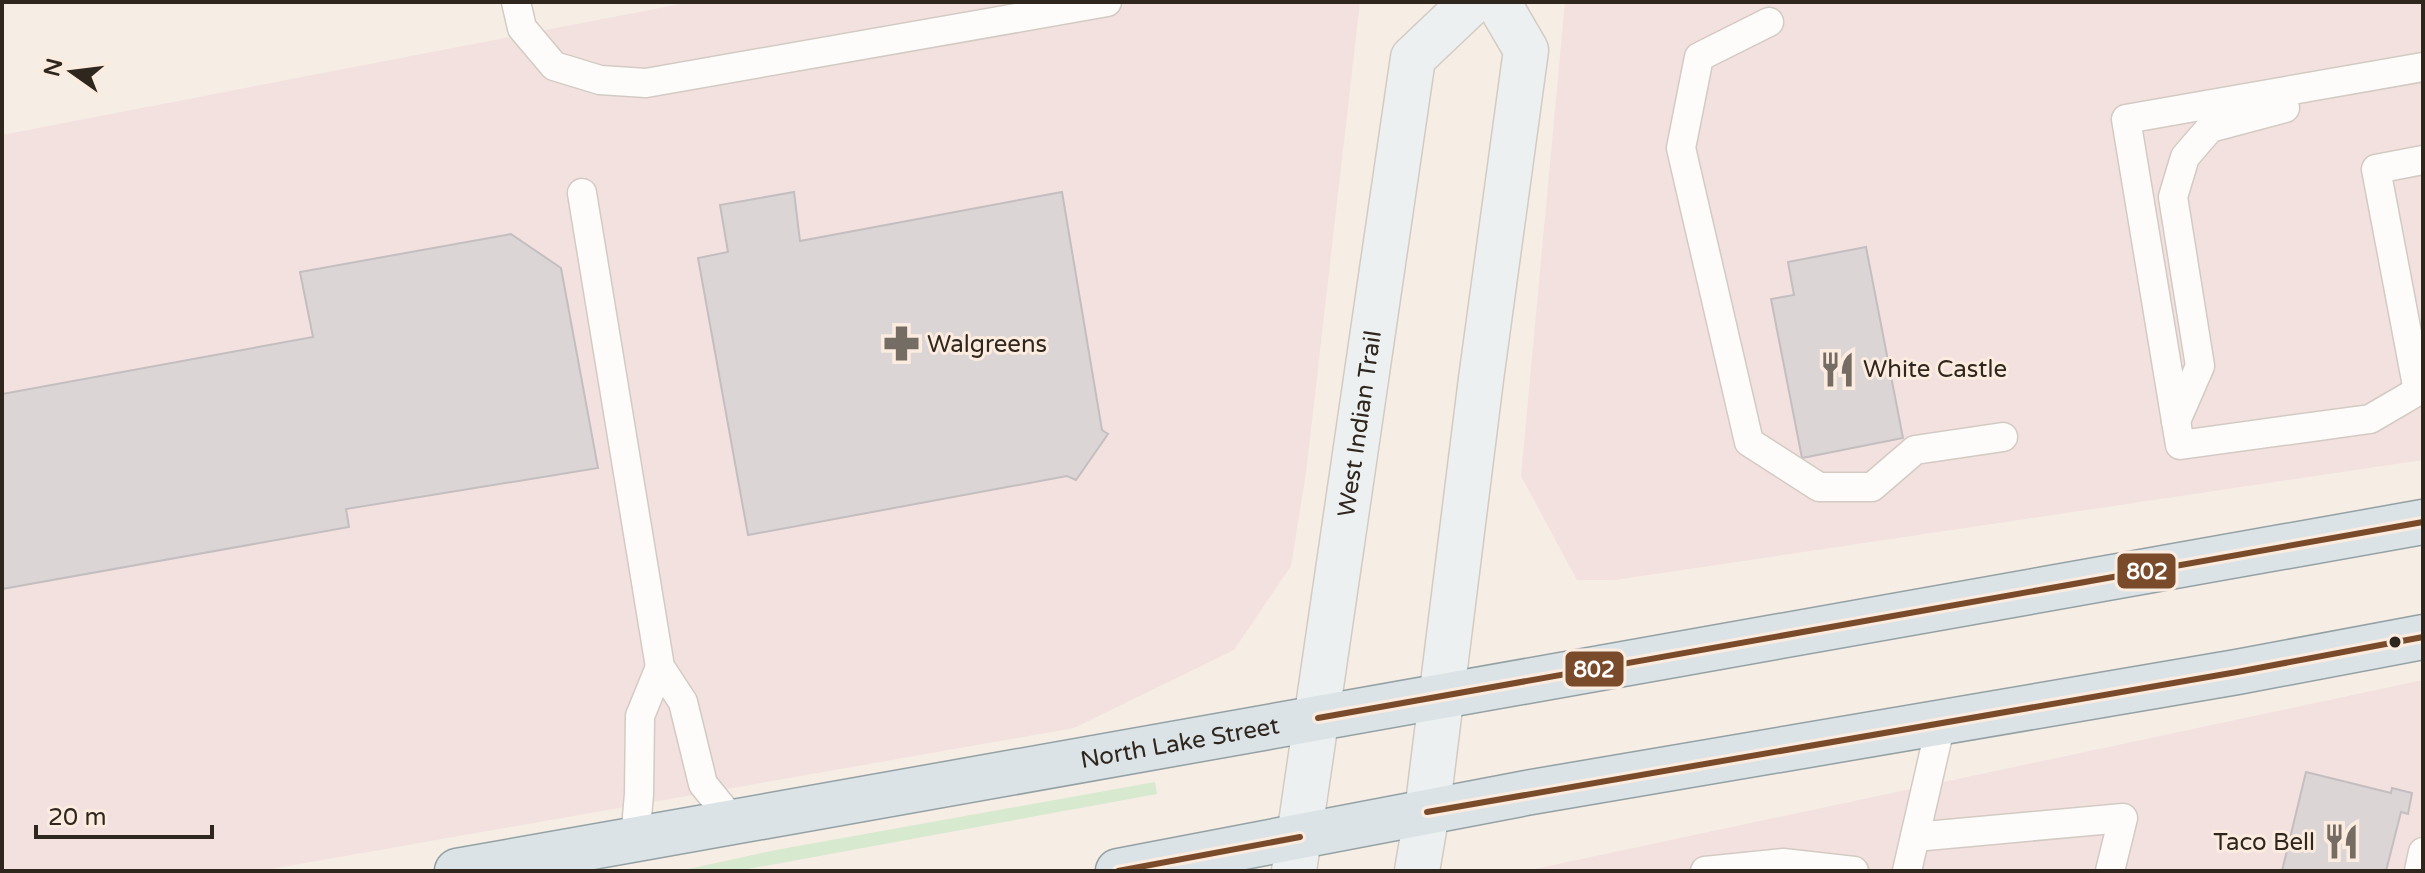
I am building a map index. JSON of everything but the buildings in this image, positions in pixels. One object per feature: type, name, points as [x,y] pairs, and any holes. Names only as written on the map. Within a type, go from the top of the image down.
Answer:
[{"type":"main road","name":"West Indian Trail","points":[[1297,854],[1413,58],[1472,2]]},
{"type":"main road","points":[[1417,871],[1526,50],[1498,2]]},
{"type":"main road","name":"North Lake Street","points":[[457,871],[2423,522]]},
{"type":"main road","points":[[1118,871],[1297,854],[1427,812],[2423,637]]},
{"type":"lane","points":[[516,2],[522,28],[554,66],[600,80],[646,83],[1107,2]]},
{"type":"lane","points":[[1769,22],[1699,57],[1681,148],[1749,442],[1819,487],[1872,487],[1915,450],[2003,437]]},
{"type":"lane","points":[[2415,68],[2126,119],[2180,445],[2370,419],[2420,391],[2376,169],[2423,160]]},
{"type":"lane","points":[[2176,421],[2200,366],[2173,197],[2185,157],[2210,128],[2293,106],[2347,96],[2415,68]]},
{"type":"lane","points":[[582,193],[660,667],[683,702],[703,784],[733,821]]},
{"type":"lane","points":[[635,839],[640,716],[660,667]]},
{"type":"lane","points":[[1907,871],[1941,723]]},
{"type":"lane","points":[[1915,837],[2123,818],[2110,871]]},
{"type":"lane","points":[[2419,871],[2423,852]]},
{"type":"lane","points":[[1705,871],[1783,863],[1854,871]]},
{"type":"shaded area","points":[[691,2],[1360,2],[1306,473],[1291,566],[1234,650],[1074,728],[260,871],[2,871],[2,135]]},
{"type":"shaded area","points":[[1565,2],[2423,2],[2423,460],[1615,580],[1577,580],[1521,476]]},
{"type":"shaded area","points":[[2423,680],[2423,871],[1525,871]]},
{"type":"green space","points":[[1155,782],[1157,794],[737,871],[679,871],[776,850]]},
{"type":"transit line","name":"802","points":[[1318,718],[2423,522]]},
{"type":"transit line","name":"802","points":[[1427,812],[2423,637]]},
{"type":"transit line","name":"802","points":[[1118,871],[1300,837]]},
{"type":"place","name":"Walgreens","points":[[901,344]]},
{"type":"place","name":"White Castle","points":[[1837,369]]},
{"type":"place","name":"Taco Bell","points":[[2341,842]]}]
